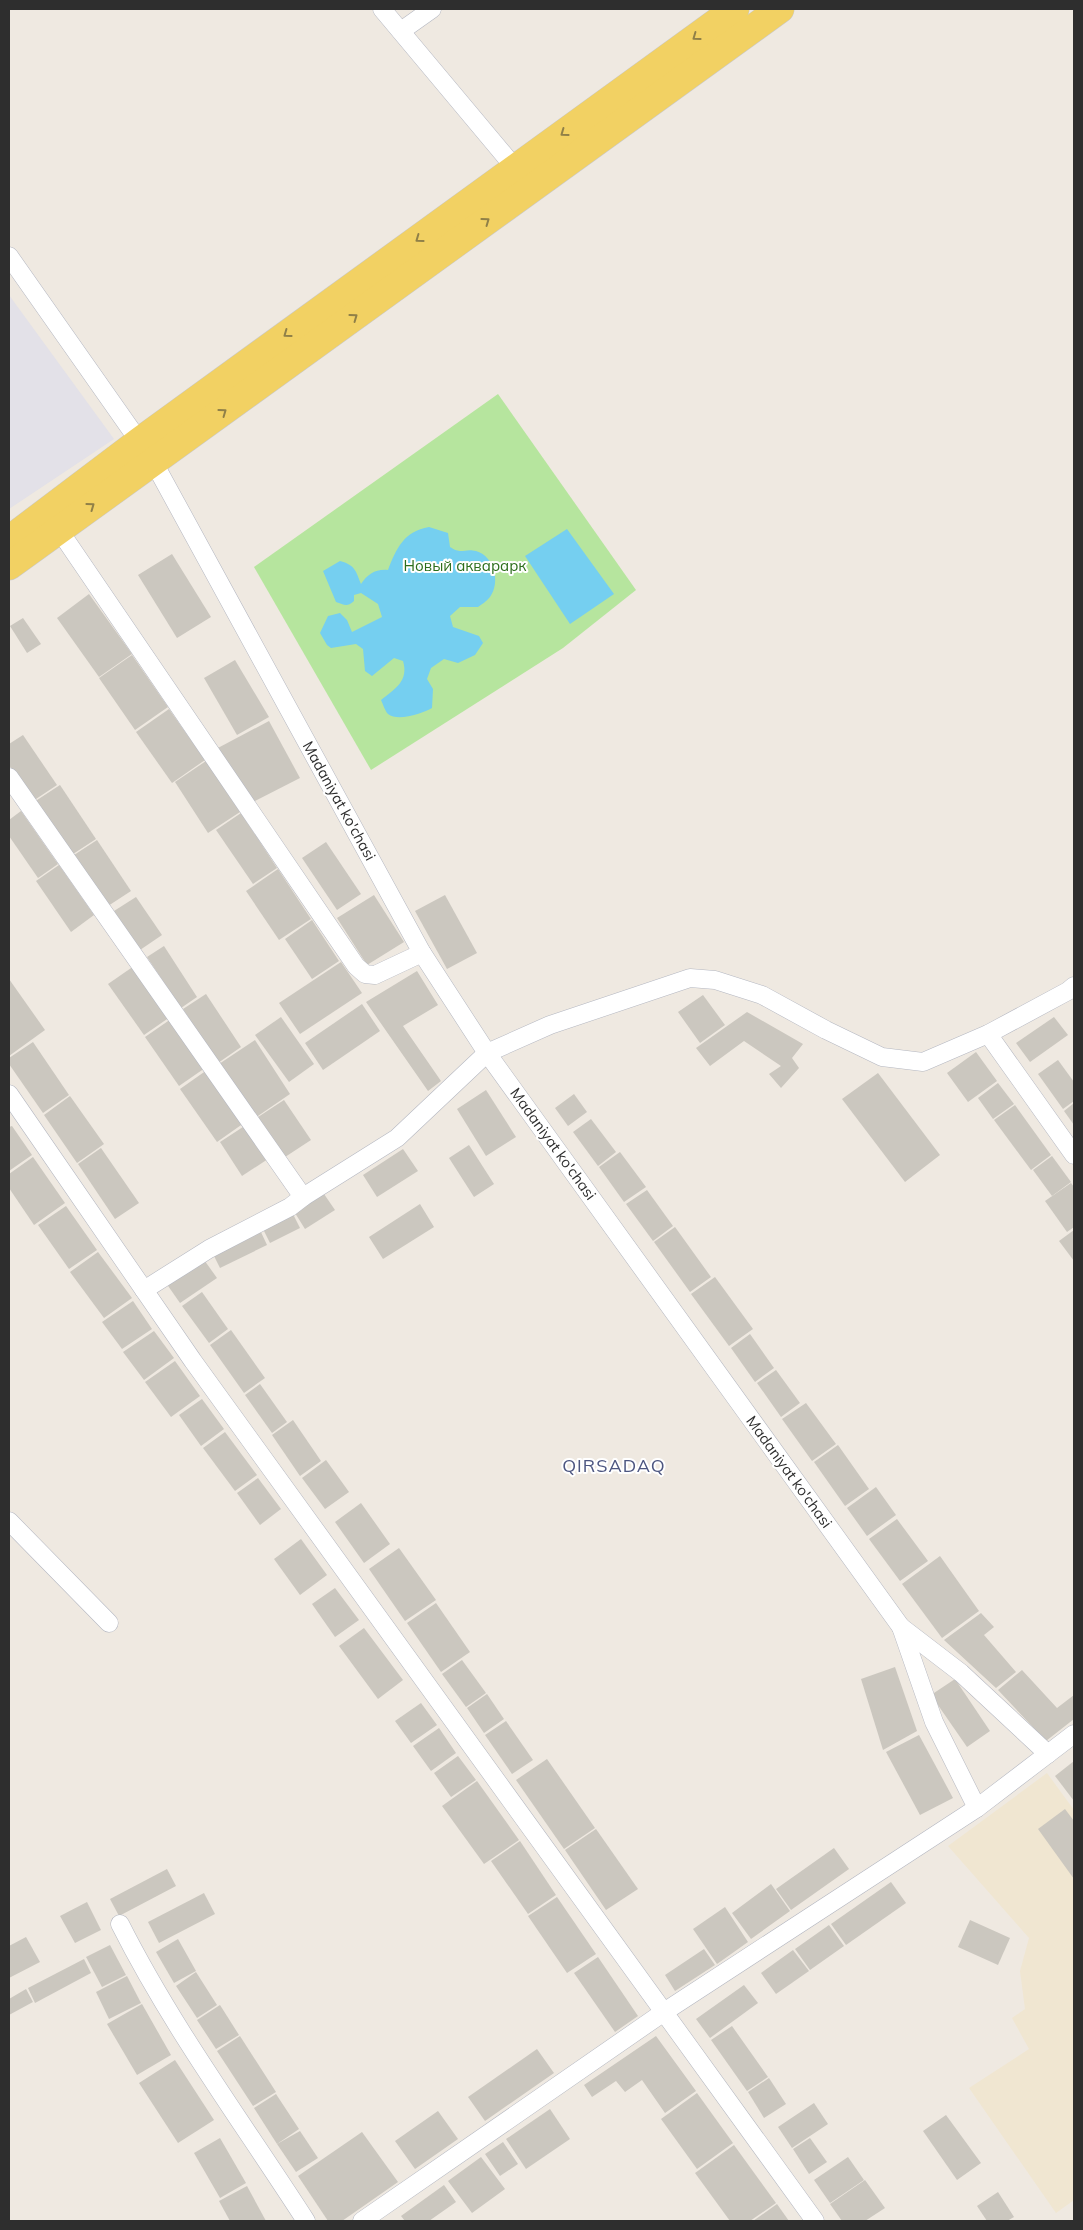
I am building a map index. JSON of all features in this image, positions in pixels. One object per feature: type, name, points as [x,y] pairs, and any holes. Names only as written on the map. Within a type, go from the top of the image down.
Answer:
[{"type":"main road","points":[[9,566],[58,530],[147,451],[516,168],[735,9]]},
{"type":"main road","points":[[9,540],[147,451],[780,9]]},
{"type":"street","points":[[382,9],[516,168]]},
{"type":"street","points":[[401,31],[432,9]]},
{"type":"street","name":"Madaniyat ko'chasi","points":[[9,256],[147,451],[422,953],[488,1053],[901,1627],[934,1722],[977,1808]]},
{"type":"street","points":[[58,530],[356,966],[365,974],[375,975],[422,953]]},
{"type":"street","points":[[9,777],[302,1197]]},
{"type":"street","points":[[144,1290],[209,1249],[290,1207],[302,1197],[397,1138],[488,1053],[550,1025],[690,978],[715,980],[762,995],[826,1030],[882,1057],[922,1062],[988,1034],[1074,986]]},
{"type":"street","points":[[988,1034],[1074,1155]]},
{"type":"street","points":[[9,1094],[193,1361],[815,2221]]},
{"type":"street","points":[[9,1521],[109,1623]]},
{"type":"street","points":[[901,1627],[961,1673],[1048,1754]]},
{"type":"street","points":[[362,2221],[664,2012],[977,1808],[1074,1734]]},
{"type":"street","points":[[120,1924],[188,2044],[247,2129],[306,2221]]},
{"type":"shaded area","points":[[9,295],[114,439],[9,509]]},
{"type":"shaded area","points":[[1047,1773],[1074,1810],[1074,2200],[1056,2213],[969,2088],[1029,2049],[1012,2018],[1025,2009],[1020,1971],[1029,1938],[948,1846]]},
{"type":"green space","name":"Новый акварарк","points":[[498,394],[636,590],[563,648],[371,770],[254,567]]},
{"type":"water","points":[[429,527],[448,533],[450,547],[460,551],[476,551],[487,558],[494,570],[495,584],[490,597],[478,607],[460,607],[450,616],[453,627],[479,636],[483,643],[475,655],[458,663],[444,659],[431,668],[427,679],[433,689],[432,708],[410,716],[392,716],[387,713],[381,700],[396,688],[402,679],[404,674],[403,661],[394,658],[372,676],[365,671],[363,649],[356,644],[331,648],[320,633],[328,616],[340,613],[347,620],[352,632],[382,617],[378,604],[361,593],[354,595],[354,601],[348,605],[336,602],[323,571],[340,561],[349,564],[358,575],[361,584],[372,573],[379,570],[388,570],[402,542],[413,532]]},
{"type":"water","points":[[567,529],[614,594],[570,624],[525,556]]},
{"type":"building","points":[[172,554],[211,617],[177,638],[138,575]]},
{"type":"building","points":[[89,594],[132,654],[99,677],[57,618]]},
{"type":"building","points":[[23,618],[41,644],[27,653],[10,626]]},
{"type":"building","points":[[132,655],[168,707],[135,730],[99,678]]},
{"type":"building","points":[[235,660],[269,717],[237,735],[204,678]]},
{"type":"building","points":[[169,709],[205,760],[172,783],[136,732]]},
{"type":"building","points":[[269,721],[300,778],[251,803],[216,749]]},
{"type":"building","points":[[23,735],[57,785],[33,801],[9,765],[9,744]]},
{"type":"building","points":[[206,761],[240,812],[208,833],[175,782]]},
{"type":"building","points":[[60,785],[96,839],[70,856],[34,802]]},
{"type":"building","points":[[21,811],[58,864],[38,878],[9,836],[9,820]]},
{"type":"building","points":[[241,813],[277,868],[253,884],[216,830]]},
{"type":"building","points":[[97,840],[131,891],[105,908],[71,857]]},
{"type":"building","points":[[326,842],[361,894],[337,910],[302,858]]},
{"type":"building","points":[[59,865],[94,915],[71,932],[36,881]]},
{"type":"building","points":[[278,869],[311,919],[279,940],[246,891]]},
{"type":"building","points":[[374,895],[404,942],[367,965],[337,918]]},
{"type":"building","points":[[445,895],[477,953],[447,969],[415,911]]},
{"type":"building","points":[[136,897],[162,935],[140,950],[114,911]]},
{"type":"building","points":[[312,920],[339,961],[312,979],[285,939]]},
{"type":"building","points":[[164,946],[197,997],[181,1008],[147,957]]},
{"type":"building","points":[[341,962],[362,993],[300,1034],[279,1003]]},
{"type":"building","points":[[134,966],[170,1017],[144,1035],[108,984]]},
{"type":"building","points":[[417,971],[438,1005],[403,1026],[441,1081],[428,1091],[366,1002]]},
{"type":"building","points":[[9,979],[45,1030],[9,1056]]},
{"type":"building","points":[[206,994],[241,1047],[218,1063],[183,1009]]},
{"type":"building","points":[[703,995],[725,1025],[700,1043],[678,1012]]},
{"type":"building","points":[[362,1004],[380,1031],[323,1070],[305,1043]]},
{"type":"building","points":[[747,1012],[803,1044],[792,1058],[799,1068],[781,1088],[769,1074],[781,1066],[744,1041],[710,1066],[696,1048]]},
{"type":"building","points":[[281,1017],[314,1064],[289,1082],[255,1035]]},
{"type":"building","points":[[1054,1017],[1068,1035],[1030,1062],[1016,1043]]},
{"type":"building","points":[[171,1019],[205,1068],[179,1086],[145,1037]]},
{"type":"building","points":[[255,1040],[290,1094],[255,1118],[219,1064]]},
{"type":"building","points":[[33,1042],[69,1095],[43,1113],[9,1064],[9,1058]]},
{"type":"building","points":[[976,1052],[997,1081],[968,1102],[947,1073]]},
{"type":"building","points":[[1058,1060],[1074,1082],[1074,1101],[1063,1109],[1038,1074]]},
{"type":"building","points":[[207,1070],[244,1123],[217,1142],[180,1089]]},
{"type":"building","points":[[878,1073],[940,1155],[905,1182],[842,1099]]},
{"type":"building","points":[[998,1083],[1014,1104],[993,1119],[978,1098]]},
{"type":"building","points":[[486,1090],[516,1137],[486,1156],[457,1109]]},
{"type":"building","points":[[574,1094],[587,1112],[568,1126],[555,1108]]},
{"type":"building","points":[[70,1096],[104,1144],[77,1163],[44,1115]]},
{"type":"building","points":[[284,1100],[311,1140],[282,1159],[255,1119]]},
{"type":"building","points":[[1074,1103],[1074,1125],[1064,1111]]},
{"type":"building","points":[[1015,1105],[1051,1155],[1031,1170],[994,1120]]},
{"type":"building","points":[[591,1119],[616,1152],[598,1166],[573,1132]]},
{"type":"building","points":[[246,1125],[268,1159],[242,1176],[220,1142]]},
{"type":"building","points":[[12,1126],[32,1155],[9,1171],[9,1127]]},
{"type":"building","points":[[469,1145],[494,1184],[474,1197],[449,1158]]},
{"type":"building","points":[[101,1148],[139,1203],[115,1219],[78,1164]]},
{"type":"building","points":[[403,1149],[418,1171],[377,1197],[363,1175]]},
{"type":"building","points":[[620,1152],[646,1187],[624,1202],[599,1167]]},
{"type":"building","points":[[1052,1156],[1071,1182],[1052,1196],[1033,1170]]},
{"type":"building","points":[[33,1157],[65,1203],[34,1225],[9,1188],[9,1174]]},
{"type":"building","points":[[1071,1183],[1074,1187],[1074,1227],[1067,1232],[1045,1201]]},
{"type":"building","points":[[647,1190],[673,1226],[653,1241],[626,1204]]},
{"type":"building","points":[[324,1194],[335,1210],[305,1229],[295,1213]]},
{"type":"building","points":[[420,1204],[434,1227],[383,1259],[369,1237]]},
{"type":"building","points":[[66,1206],[97,1250],[69,1269],[38,1225]]},
{"type":"building","points":[[293,1214],[300,1228],[270,1243],[263,1229]]},
{"type":"building","points":[[675,1227],[711,1277],[690,1292],[654,1242]]},
{"type":"building","points":[[260,1230],[267,1245],[220,1268],[213,1254]]},
{"type":"building","points":[[1074,1230],[1074,1261],[1059,1241]]},
{"type":"building","points":[[98,1252],[132,1298],[104,1318],[70,1272]]},
{"type":"building","points":[[202,1257],[217,1278],[180,1303],[166,1283]]},
{"type":"building","points":[[715,1277],[753,1329],[729,1346],[691,1294]]},
{"type":"building","points":[[202,1292],[228,1329],[209,1343],[182,1306]]},
{"type":"building","points":[[133,1301],[152,1329],[122,1349],[102,1322]]},
{"type":"building","points":[[231,1330],[265,1378],[244,1393],[210,1345]]},
{"type":"building","points":[[154,1331],[174,1358],[144,1380],[123,1352]]},
{"type":"building","points":[[750,1334],[774,1368],[755,1382],[731,1348]]},
{"type":"building","points":[[175,1361],[200,1396],[171,1417],[145,1382]]},
{"type":"building","points":[[776,1370],[800,1403],[781,1417],[757,1383]]},
{"type":"building","points":[[260,1384],[287,1422],[272,1433],[245,1395]]},
{"type":"building","points":[[202,1399],[224,1429],[201,1446],[179,1415]]},
{"type":"building","points":[[806,1403],[836,1444],[812,1461],[782,1419]]},
{"type":"building","points":[[293,1420],[321,1461],[300,1476],[272,1435]]},
{"type":"building","points":[[225,1432],[257,1475],[235,1491],[203,1448]]},
{"type":"building","points":[[838,1445],[869,1489],[845,1506],[814,1462]]},
{"type":"building","points":[[326,1460],[349,1492],[325,1509],[302,1478]]},
{"type":"building","points":[[258,1478],[281,1509],[260,1525],[237,1493]]},
{"type":"building","points":[[876,1487],[896,1515],[867,1536],[847,1508]]},
{"type":"building","points":[[361,1503],[390,1544],[364,1563],[335,1522]]},
{"type":"building","points":[[897,1519],[928,1561],[900,1581],[869,1539]]},
{"type":"building","points":[[301,1539],[327,1575],[300,1595],[274,1559]]},
{"type":"building","points":[[399,1548],[436,1600],[405,1621],[369,1569]]},
{"type":"building","points":[[940,1556],[979,1611],[942,1638],[902,1584]]},
{"type":"building","points":[[335,1588],[359,1620],[335,1637],[312,1604]]},
{"type":"building","points":[[436,1603],[470,1652],[441,1672],[407,1623]]},
{"type":"building","points":[[981,1613],[994,1627],[984,1635],[1016,1672],[996,1688],[944,1640]]},
{"type":"building","points":[[364,1628],[403,1680],[378,1699],[339,1646]]},
{"type":"building","points":[[462,1660],[486,1693],[466,1707],[442,1674]]},
{"type":"building","points":[[895,1667],[917,1731],[883,1750],[861,1679]]},
{"type":"building","points":[[1022,1670],[1057,1708],[1074,1695],[1074,1719],[1046,1741],[998,1690]]},
{"type":"building","points":[[955,1679],[990,1731],[967,1747],[931,1695]]},
{"type":"building","points":[[487,1694],[504,1719],[484,1733],[467,1708]]},
{"type":"building","points":[[421,1703],[437,1725],[411,1743],[395,1721]]},
{"type":"building","points":[[506,1721],[533,1760],[512,1774],[485,1735]]},
{"type":"building","points":[[439,1728],[456,1753],[431,1771],[413,1746]]},
{"type":"building","points":[[919,1735],[953,1798],[920,1815],[886,1752]]},
{"type":"building","points":[[458,1756],[476,1780],[451,1797],[434,1773]]},
{"type":"building","points":[[547,1759],[595,1828],[564,1849],[516,1780]]},
{"type":"building","points":[[1074,1761],[1074,1801],[1055,1776]]},
{"type":"building","points":[[477,1781],[519,1840],[484,1864],[442,1806]]},
{"type":"building","points":[[1065,1809],[1074,1821],[1074,1879],[1038,1829]]},
{"type":"building","points":[[596,1829],[638,1889],[606,1910],[565,1850]]},
{"type":"building","points":[[520,1841],[556,1895],[528,1914],[491,1861]]},
{"type":"building","points":[[834,1848],[849,1869],[791,1910],[776,1889]]},
{"type":"building","points":[[167,1869],[176,1886],[119,1916],[110,1899]]},
{"type":"building","points":[[891,1882],[906,1903],[846,1945],[831,1924]]},
{"type":"building","points":[[771,1884],[790,1911],[751,1939],[732,1913]]},
{"type":"building","points":[[204,1893],[215,1914],[159,1943],[148,1922]]},
{"type":"building","points":[[557,1897],[596,1954],[567,1973],[528,1916]]},
{"type":"building","points":[[87,1902],[101,1930],[75,1943],[60,1916]]},
{"type":"building","points":[[725,1907],[748,1942],[717,1964],[693,1929]]},
{"type":"building","points":[[970,1920],[1010,1938],[998,1965],[958,1947]]},
{"type":"building","points":[[829,1925],[844,1946],[810,1970],[795,1949]]},
{"type":"building","points":[[26,1937],[40,1962],[9,1978],[9,1946]]},
{"type":"building","points":[[178,1939],[196,1971],[174,1983],[156,1952]]},
{"type":"building","points":[[110,1945],[126,1975],[102,1987],[86,1957]]},
{"type":"building","points":[[704,1949],[715,1965],[675,1991],[665,1975]]},
{"type":"building","points":[[793,1950],[809,1971],[776,1994],[761,1973]]},
{"type":"building","points":[[598,1957],[638,2016],[615,2032],[574,1973]]},
{"type":"building","points":[[84,1959],[91,1973],[35,2003],[28,1988]]},
{"type":"building","points":[[196,1972],[217,2005],[197,2018],[176,1986]]},
{"type":"building","points":[[127,1976],[141,2003],[109,2019],[96,1992]]},
{"type":"building","points":[[744,1985],[758,2003],[710,2038],[696,2019]]},
{"type":"building","points":[[26,1989],[33,2002],[9,2015],[9,1999]]},
{"type":"building","points":[[142,2004],[171,2055],[137,2075],[107,2024]]},
{"type":"building","points":[[220,2005],[239,2035],[216,2049],[197,2020]]},
{"type":"building","points":[[732,2026],[768,2077],[747,2091],[711,2040]]},
{"type":"building","points":[[240,2036],[276,2092],[253,2106],[217,2051]]},
{"type":"building","points":[[656,2036],[696,2091],[665,2113],[642,2080],[625,2092],[616,2081],[592,2097],[584,2085]]},
{"type":"building","points":[[537,2049],[554,2073],[485,2121],[468,2097]]},
{"type":"building","points":[[175,2060],[214,2120],[178,2143],[139,2083]]},
{"type":"building","points":[[769,2078],[786,2104],[764,2118],[748,2092]]},
{"type":"building","points":[[697,2093],[733,2143],[697,2169],[661,2119]]},
{"type":"building","points":[[276,2094],[299,2129],[277,2144],[254,2108]]},
{"type":"building","points":[[814,2103],[828,2124],[792,2148],[778,2127]]},
{"type":"building","points":[[550,2109],[570,2139],[526,2169],[506,2139]]},
{"type":"building","points":[[438,2111],[458,2139],[415,2169],[395,2141]]},
{"type":"building","points":[[946,2115],[981,2163],[957,2180],[923,2131]]},
{"type":"building","points":[[300,2131],[318,2158],[296,2172],[277,2144]]},
{"type":"building","points":[[362,2132],[398,2182],[342,2221],[328,2221],[298,2176]]},
{"type":"building","points":[[220,2138],[246,2183],[220,2198],[194,2153]]},
{"type":"building","points":[[810,2138],[827,2162],[809,2174],[793,2149]]},
{"type":"building","points":[[503,2142],[518,2164],[500,2176],[485,2154]]},
{"type":"building","points":[[734,2145],[776,2203],[750,2221],[730,2221],[695,2173]]},
{"type":"building","points":[[481,2157],[505,2189],[472,2213],[448,2181]]},
{"type":"building","points":[[848,2157],[864,2180],[830,2203],[814,2180]]},
{"type":"building","points":[[865,2180],[885,2208],[865,2221],[842,2221],[830,2204]]},
{"type":"building","points":[[444,2185],[456,2202],[429,2221],[405,2221],[401,2216]]},
{"type":"building","points":[[247,2186],[266,2221],[230,2221],[219,2201]]},
{"type":"building","points":[[998,2192],[1014,2217],[1007,2221],[987,2221],[977,2206]]},
{"type":"building","points":[[777,2204],[789,2221],[753,2221]]},
{"type":"district","name":"QIRSADAQ","points":[[614,1466]]}]
